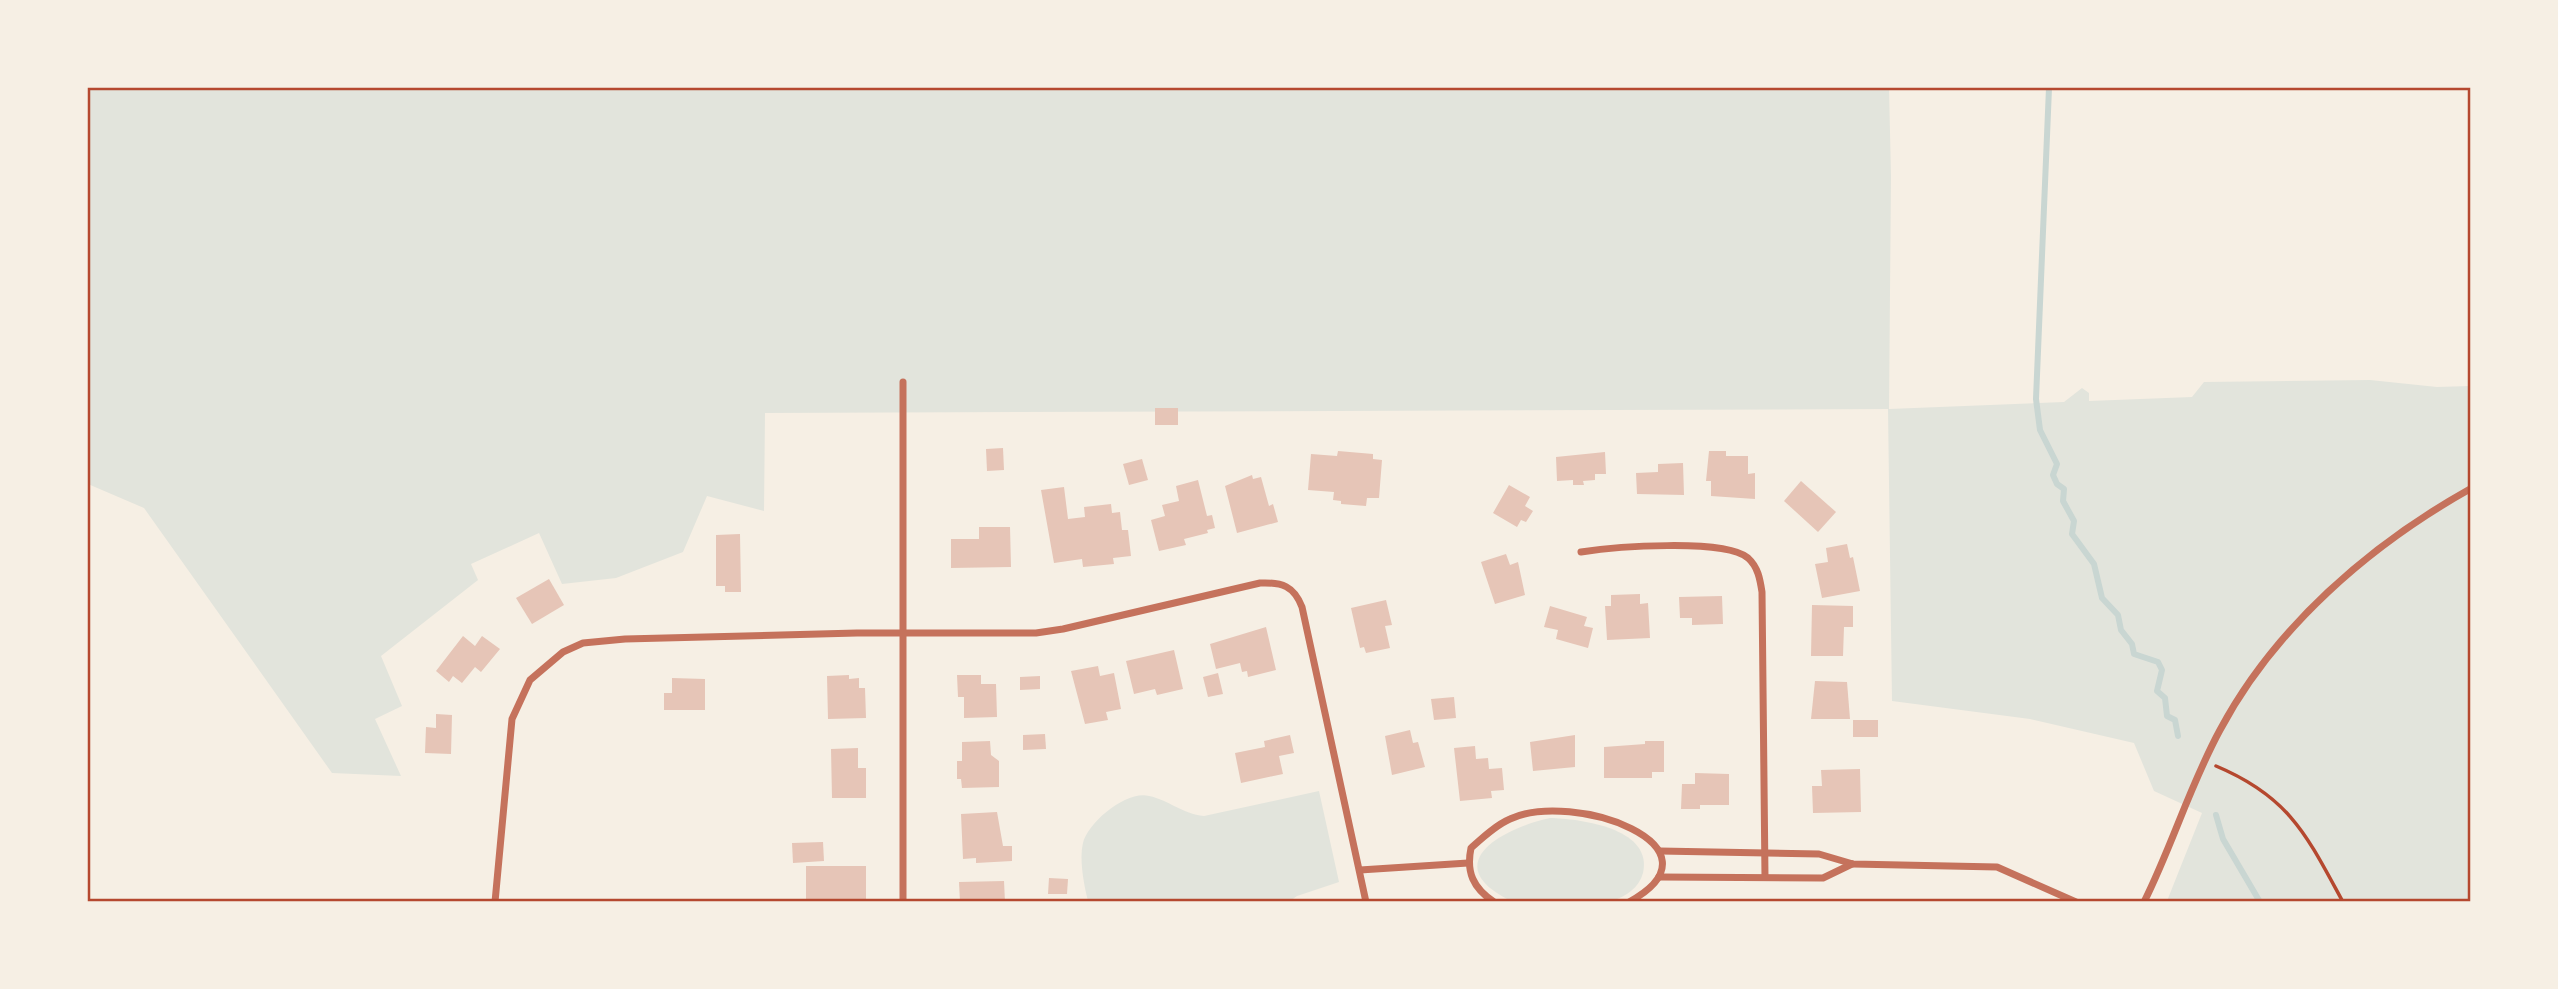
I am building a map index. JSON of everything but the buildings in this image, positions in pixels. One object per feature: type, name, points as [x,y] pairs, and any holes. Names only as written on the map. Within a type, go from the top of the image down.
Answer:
[{"type":"street","points":[[903,382],[903,901]]},
{"type":"street","points":[[2144,901],[2220,729],[2263,666],[2312,610],[2375,551],[2470,489]]},
{"type":"street","points":[[1581,552],[1633,546],[1730,549],[1745,556],[1754,565],[1762,592],[1765,877]]},
{"type":"street","points":[[495,901],[512,719],[519,698],[530,680],[563,652],[583,643],[625,639],[857,633],[904,635],[1063,629],[1260,583],[1277,582],[1289,587],[1297,595],[1302,607],[1366,901]]},
{"type":"street","points":[[1494,901],[1481,894],[1471,879],[1468,863],[1471,848],[1510,819],[1553,810],[1571,810],[1604,816],[1630,828],[1660,852],[1663,864],[1659,877],[1642,894],[1629,901]]},
{"type":"street","points":[[1660,852],[1819,854],[1853,864],[1997,867],[2076,901]]},
{"type":"street","points":[[1360,870],[1468,863]]},
{"type":"street","points":[[1659,877],[1823,878],[1853,864]]},
{"type":"path","points":[[2205,762],[2237,775],[2278,800],[2307,837],[2343,901]]},
{"type":"shaded area","points":[[88,88],[1889,88],[1889,409],[2064,402],[2082,388],[2089,393],[2089,401],[2192,397],[2204,382],[2370,380],[2437,387],[2470,386],[2470,901],[2167,901],[2202,813],[2154,791],[2134,743],[2030,719],[1892,701],[1888,409],[765,413],[764,511],[707,496],[683,552],[616,578],[562,584],[539,533],[471,564],[478,580],[381,656],[402,706],[375,719],[401,776],[332,773],[144,508],[88,484]]},
{"type":"shaded area","points":[[1319,791],[1339,882],[1297,896],[1290,901],[1088,901],[1082,865],[1086,835],[1100,817],[1130,798],[1149,796],[1189,813],[1204,816]]},
{"type":"shaded area","points":[[1550,818],[1596,824],[1626,836],[1637,846],[1643,858],[1643,873],[1635,887],[1612,901],[1511,901],[1489,887],[1479,874],[1478,861],[1485,849],[1514,830]]},
{"type":"waterway","points":[[2049,88],[2036,399],[2040,430],[2057,464],[2053,475],[2057,484],[2064,489],[2063,501],[2074,521],[2072,534],[2094,564],[2102,598],[2118,615],[2121,630],[2132,644],[2134,654],[2158,662],[2162,670],[2157,691],[2165,698],[2167,716],[2175,720],[2178,736]]},
{"type":"waterway","points":[[2216,815],[2223,839],[2260,902]]}]
